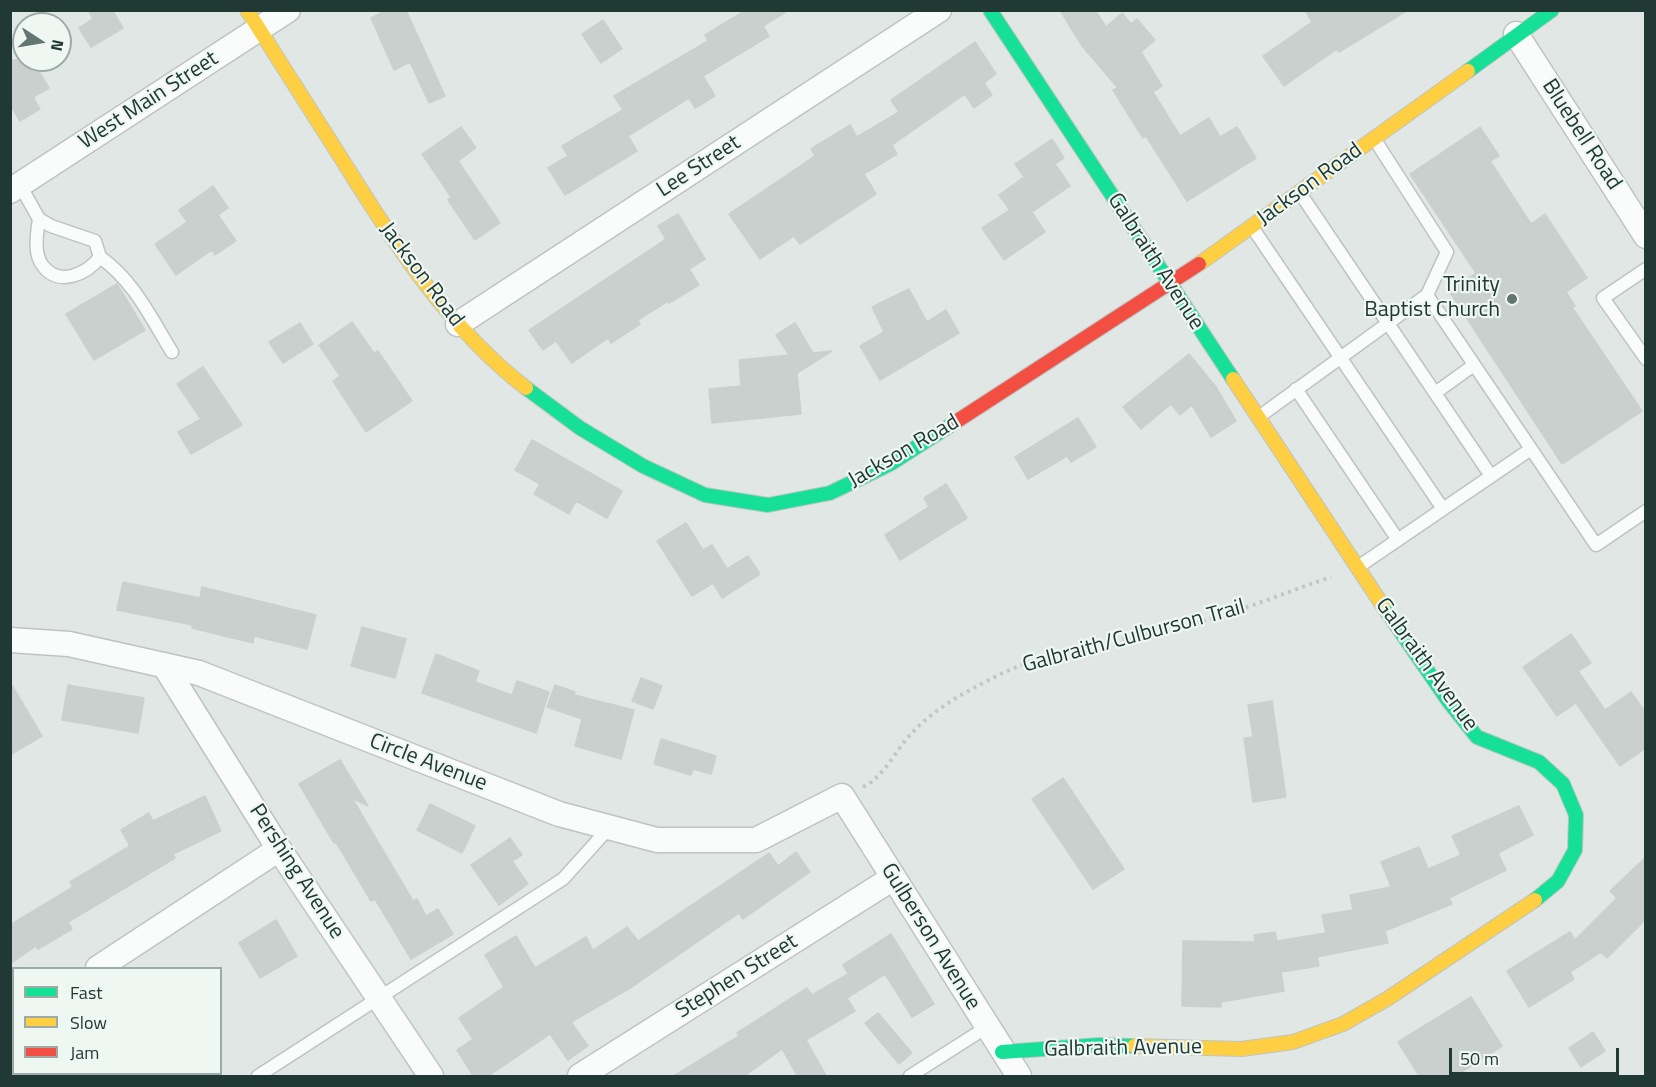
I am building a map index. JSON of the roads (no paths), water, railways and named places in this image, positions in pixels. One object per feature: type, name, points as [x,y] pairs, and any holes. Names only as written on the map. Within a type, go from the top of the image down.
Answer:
[{"type":"street","name":"West Main Street","points":[[15,188],[253,20],[288,10]]},
{"type":"street","name":"Lee Street","points":[[458,324],[939,10]]},
{"type":"street","name":"Galbraith Avenue","points":[[990,10],[1357,568],[1449,702],[1477,737],[1539,762],[1563,784],[1576,815],[1575,850],[1558,881],[1530,904],[1387,999],[1343,1024],[1293,1042],[1241,1049],[1099,1045],[1002,1052]]},
{"type":"street","name":"Jackson Road","points":[[253,20],[392,239],[432,295],[458,324],[523,386],[580,428],[643,466],[705,495],[768,505],[830,493],[890,464],[1170,285],[1552,10]]},
{"type":"street","name":"Bluebell Road","points":[[1516,34],[1646,236]]},
{"type":"street","name":"Circle Avenue","points":[[10,640],[69,644],[199,673],[559,814],[657,840],[756,840],[842,796]]},
{"type":"street","name":"Pershing Avenue","points":[[164,665],[279,849],[431,1077]]},
{"type":"street","name":"Gulberson Avenue","points":[[842,796],[1019,1077]]},
{"type":"street","points":[[101,967],[279,849]]},
{"type":"street","name":"Stephen Street","points":[[580,1077],[893,878]]},
{"type":"lane","points":[[1258,418],[1427,295],[1447,252],[1374,139]]},
{"type":"lane","points":[[15,188],[39,219],[51,226],[95,241],[99,247],[100,257],[95,264],[75,276],[63,277],[52,273],[42,266],[38,254],[39,219]]},
{"type":"lane","points":[[1299,192],[1491,476]]},
{"type":"lane","points":[[1252,226],[1443,509]]},
{"type":"lane","points":[[100,257],[118,270],[132,287],[172,352]]},
{"type":"lane","points":[[1646,269],[1603,298],[1646,358]]},
{"type":"lane","points":[[1427,295],[1596,545],[1646,511]]},
{"type":"lane","points":[[1435,393],[1474,365]]},
{"type":"lane","points":[[1296,389],[1398,540]]},
{"type":"lane","points":[[1357,568],[1531,449]]},
{"type":"lane","points":[[258,1077],[563,879],[609,828]]},
{"type":"lane","points":[[910,1077],[987,1027]]},
{"type":"place","name":"Trinity Baptist Church","points":[[1512,299]]}]
